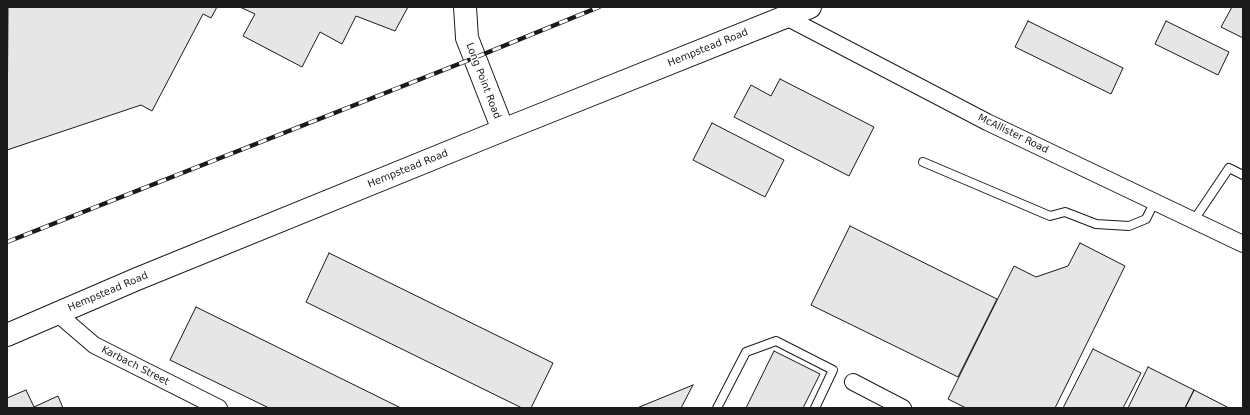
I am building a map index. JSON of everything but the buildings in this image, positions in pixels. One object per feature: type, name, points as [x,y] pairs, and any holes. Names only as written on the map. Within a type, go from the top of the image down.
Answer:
[{"type":"main road","name":"Long Point Road","points":[[465,7],[467,38],[503,130]]},
{"type":"main road","name":"Hempstead Road","points":[[7,335],[137,279],[810,7]]},
{"type":"street","name":"McAllister Road","points":[[786,16],[987,122],[1243,244]]},
{"type":"street","name":"Karbach Street","points":[[58,314],[94,345],[219,408]]},
{"type":"street","points":[[853,382],[904,408]]},
{"type":"lane","points":[[923,162],[1050,216],[1065,212],[1096,224],[1129,226],[1146,219],[1155,201]]},
{"type":"lane","points":[[1194,220],[1229,168],[1243,176]]},
{"type":"lane","points":[[717,408],[746,352],[776,341],[833,370],[815,408]]},
{"type":"railway","points":[[7,242],[474,58],[599,7]]}]
